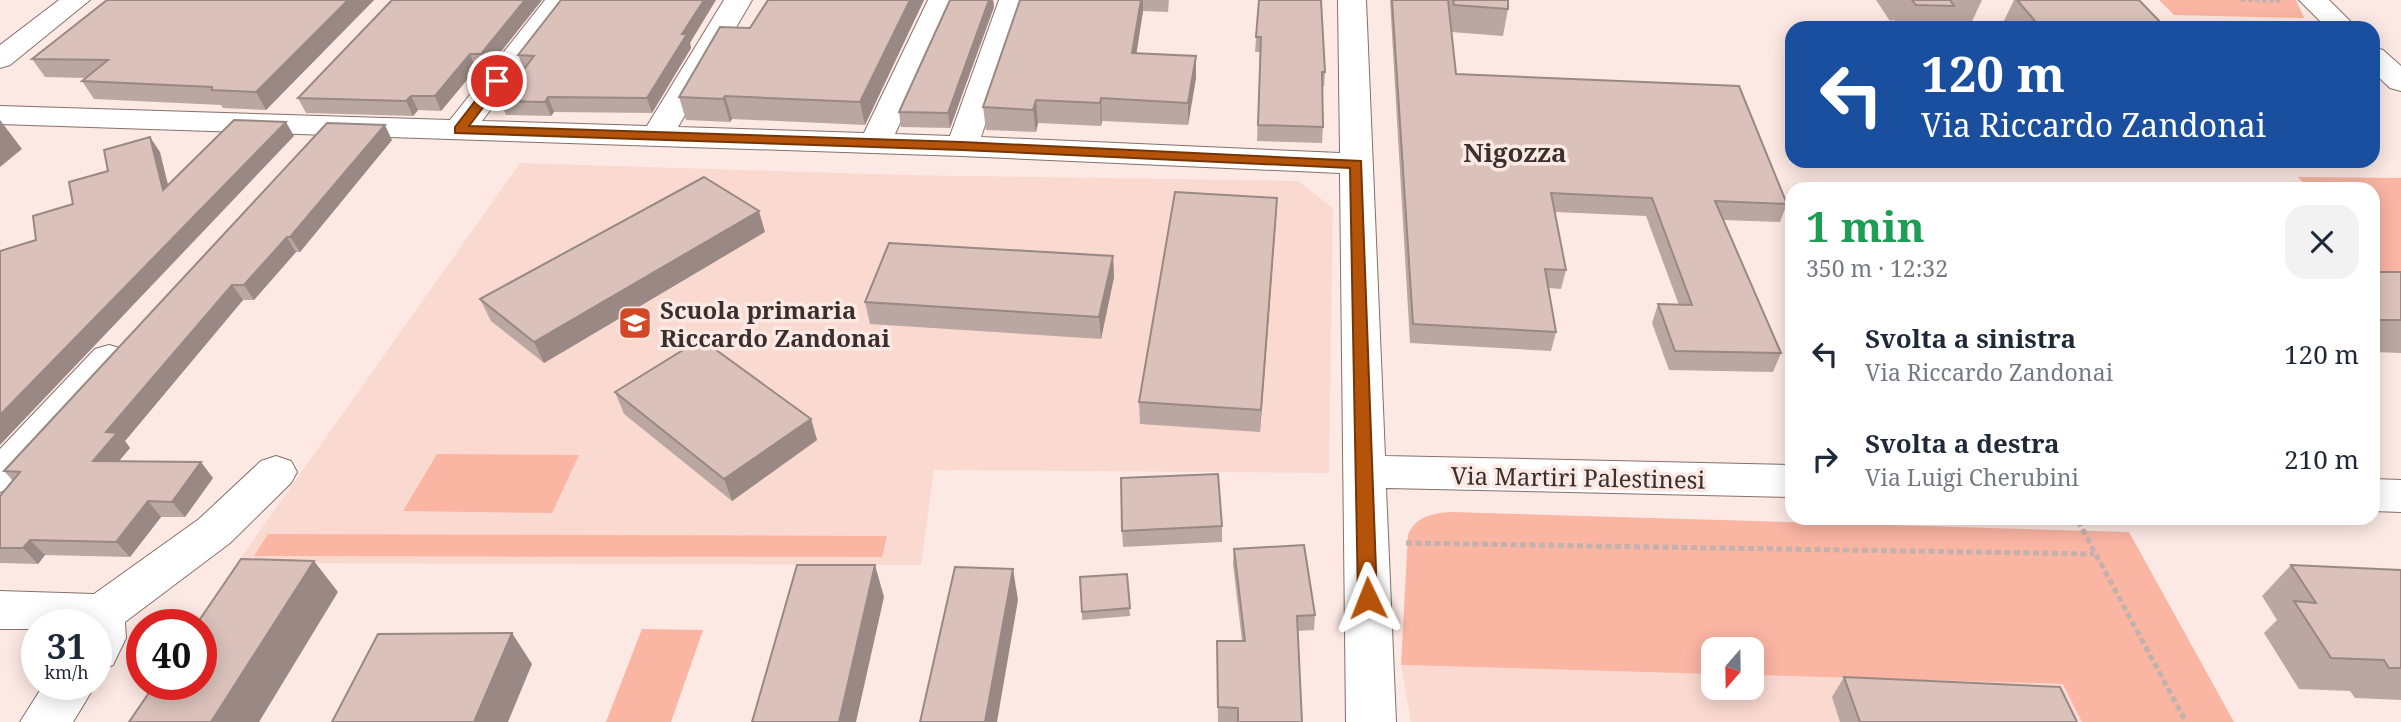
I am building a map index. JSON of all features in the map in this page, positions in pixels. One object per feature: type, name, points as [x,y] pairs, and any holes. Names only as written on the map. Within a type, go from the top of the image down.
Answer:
[{"type":"street","points":[[0,59],[76,0]]},
{"type":"street","points":[[459,130],[559,0]]},
{"type":"street","points":[[657,136],[738,0]]},
{"type":"street","points":[[875,143],[942,0]]},
{"type":"street","points":[[962,146],[1013,0]]},
{"type":"street","points":[[1352,0],[1371,722]]},
{"type":"street","points":[[2314,0],[2336,21]]},
{"type":"street","points":[[2380,62],[2401,82]]},
{"type":"street","points":[[274,124],[302,95]]},
{"type":"street","points":[[0,115],[962,146],[1356,164]]},
{"type":"street","points":[[298,154],[325,125]]},
{"type":"street","points":[[0,476],[131,335]]},
{"type":"street","name":"Via Martiri Palestinesi","points":[[1364,471],[1508,477],[1785,481]]},
{"type":"street","points":[[112,621],[226,523],[276,472]]},
{"type":"street","points":[[2380,495],[2401,496]]},
{"type":"street","points":[[0,610],[21,610]]},
{"type":"street","points":[[45,722],[61,700]]},
{"type":"path","points":[[2241,0],[2281,1]]},
{"type":"path","points":[[2080,525],[2186,722]]},
{"type":"path","points":[[1399,542],[2094,554]]},
{"type":"shaded area","points":[[2159,0],[2296,0],[2304,18],[2174,15]]},
{"type":"shaded area","points":[[520,163],[903,175],[1298,181],[1333,208],[1329,473],[934,470],[921,565],[237,563]]},
{"type":"shaded area","points":[[2298,177],[2401,178],[2401,294],[2380,271],[2380,182],[2303,182]]},
{"type":"shaded area","points":[[437,454],[579,455],[552,513],[403,511]]},
{"type":"shaded area","points":[[1452,512],[1785,522],[1785,525],[1892,525],[2129,532],[2234,722],[2082,722],[2063,684],[1764,675],[1764,637],[1701,637],[1701,674],[1401,665],[1408,534],[1416,523],[1426,517]]},
{"type":"shaded area","points":[[268,534],[887,536],[882,557],[254,556]]},
{"type":"shaded area","points":[[642,629],[703,630],[671,722],[606,722]]},
{"type":"shaded area","points":[[1401,665],[1701,674],[1701,700],[1764,700],[1764,675],[2064,684],[2082,722],[1411,722]]},
{"type":"building","points":[[107,0],[348,0],[256,92],[212,90],[212,87],[82,81],[108,60],[32,59]]},
{"type":"building","points":[[392,0],[525,0],[481,54],[470,54],[435,96],[411,96],[406,101],[298,98]]},
{"type":"building","points":[[561,0],[704,0],[682,34],[687,34],[647,98],[548,97],[545,102],[500,101],[534,56],[518,55]]},
{"type":"building","points":[[768,0],[910,0],[860,102],[725,96],[723,99],[679,97],[720,27],[750,28]]},
{"type":"building","points":[[950,0],[989,0],[948,113],[899,112]]},
{"type":"building","points":[[1020,0],[1141,0],[1132,53],[1196,56],[1188,103],[1101,98],[1100,103],[1036,100],[1033,110],[983,107]]},
{"type":"building","points":[[1259,0],[1321,0],[1325,72],[1322,72],[1323,127],[1258,125],[1261,37],[1256,37]]},
{"type":"building","points":[[1392,0],[1448,0],[1456,74],[1739,86],[1785,204],[1715,201],[1781,353],[1675,351],[1658,304],[1692,305],[1652,198],[1551,193],[1566,270],[1545,269],[1556,332],[1413,324]]},
{"type":"building","points":[[1453,0],[1508,0],[1508,9],[1454,5]]},
{"type":"building","points":[[1912,0],[1950,0],[1954,6],[1916,5]]},
{"type":"building","points":[[2017,0],[2139,0],[2159,21],[2035,21]]},
{"type":"building","points":[[234,120],[286,122],[0,415],[0,251],[36,240],[33,216],[73,204],[69,182],[108,171],[104,150],[150,137],[163,190]]},
{"type":"building","points":[[327,123],[385,125],[290,237],[287,237],[244,285],[232,285],[106,432],[117,433],[93,461],[201,462],[172,502],[148,501],[116,542],[30,540],[23,548],[0,548],[0,496],[20,472],[4,471]]},
{"type":"building","points":[[704,177],[759,211],[534,342],[480,299]]},
{"type":"building","points":[[1175,192],[1277,198],[1261,410],[1139,402]]},
{"type":"building","points":[[889,243],[1113,256],[1099,317],[865,302]]},
{"type":"building","points":[[2380,272],[2401,272],[2401,320],[2380,320]]},
{"type":"building","points":[[701,339],[811,419],[724,479],[615,392]]},
{"type":"building","points":[[1218,474],[1222,526],[1122,531],[1121,478]]},
{"type":"building","points":[[1304,545],[1315,615],[1297,616],[1302,722],[1238,722],[1238,708],[1218,707],[1217,641],[1245,641],[1234,549]]},
{"type":"building","points":[[241,559],[314,561],[211,722],[129,722],[144,700],[217,700],[217,609],[207,609]]},
{"type":"building","points":[[797,565],[875,565],[839,722],[752,722]]},
{"type":"building","points":[[2291,565],[2401,570],[2401,668],[2389,668],[2384,660],[2331,658],[2294,601],[2316,603]]},
{"type":"building","points":[[955,567],[1013,569],[985,722],[920,722]]},
{"type":"building","points":[[1127,574],[1130,608],[1082,612],[1080,577]]},
{"type":"building","points":[[512,633],[474,722],[332,722],[378,634]]},
{"type":"building","points":[[1844,677],[2060,687],[2077,722],[1860,722]]},
{"type":"place","name":"Scuola primaria Riccardo Zandonai","points":[[635,323]]},
{"type":"district","name":"Nigozza","points":[[1515,152]]},
{"type":"route","points":[[497,81],[459,130],[962,146],[1356,164],[1368,598]]}]
